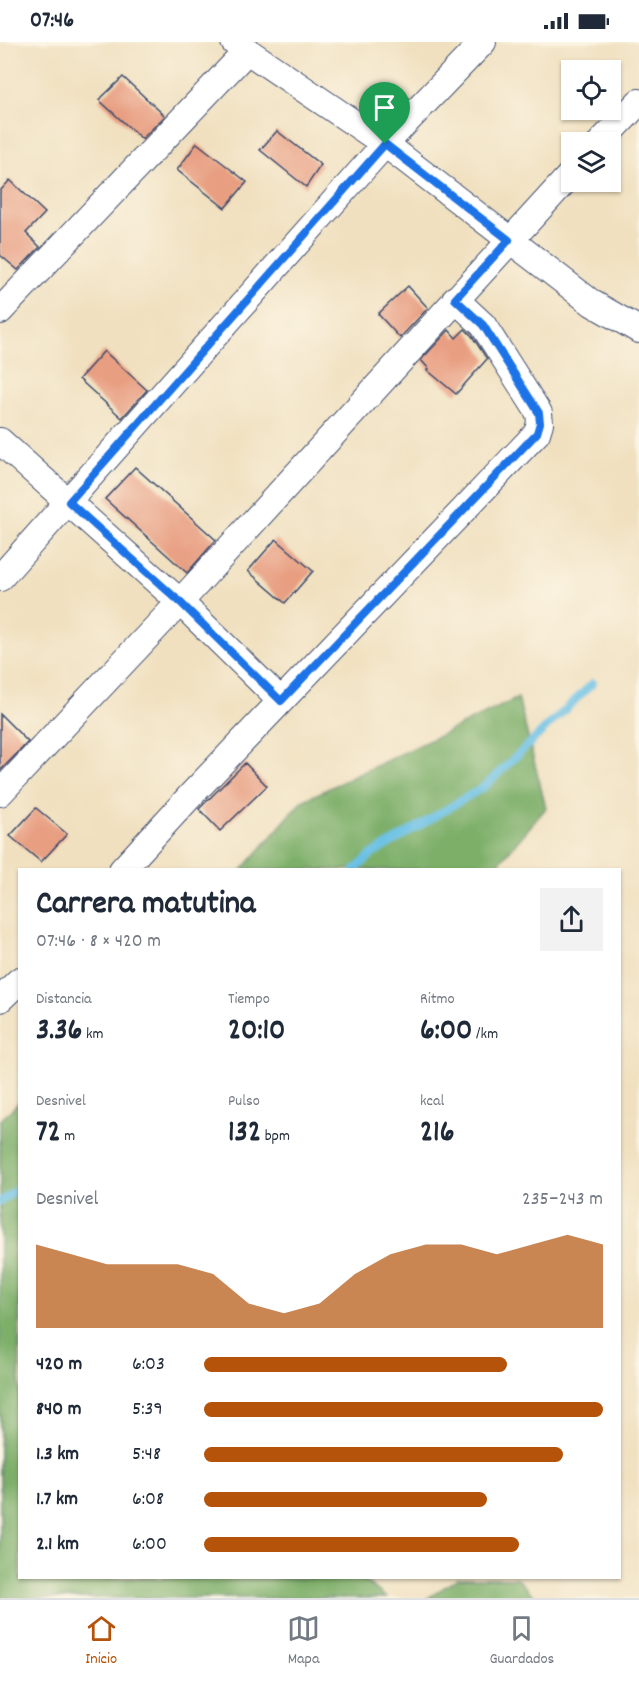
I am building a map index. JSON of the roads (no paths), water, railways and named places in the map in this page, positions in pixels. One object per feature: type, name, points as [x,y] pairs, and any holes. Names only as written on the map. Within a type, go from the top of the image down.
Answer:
[{"type":"street","points":[[0,578],[385,144],[483,42]]},
{"type":"street","points":[[0,311],[241,47],[385,144],[592,303],[639,330]]},
{"type":"street","points":[[610,132],[639,102]]},
{"type":"street","points":[[0,793],[180,602],[561,185]]},
{"type":"street","points":[[124,868],[537,433],[540,423],[539,413],[483,325],[455,299]]},
{"type":"street","points":[[0,441],[180,602],[281,701]]},
{"type":"street","points":[[0,999],[18,982]]},
{"type":"waterway","points":[[357,868],[371,855],[485,786],[593,683]]},
{"type":"waterway","points":[[0,1202],[18,1188]]}]
